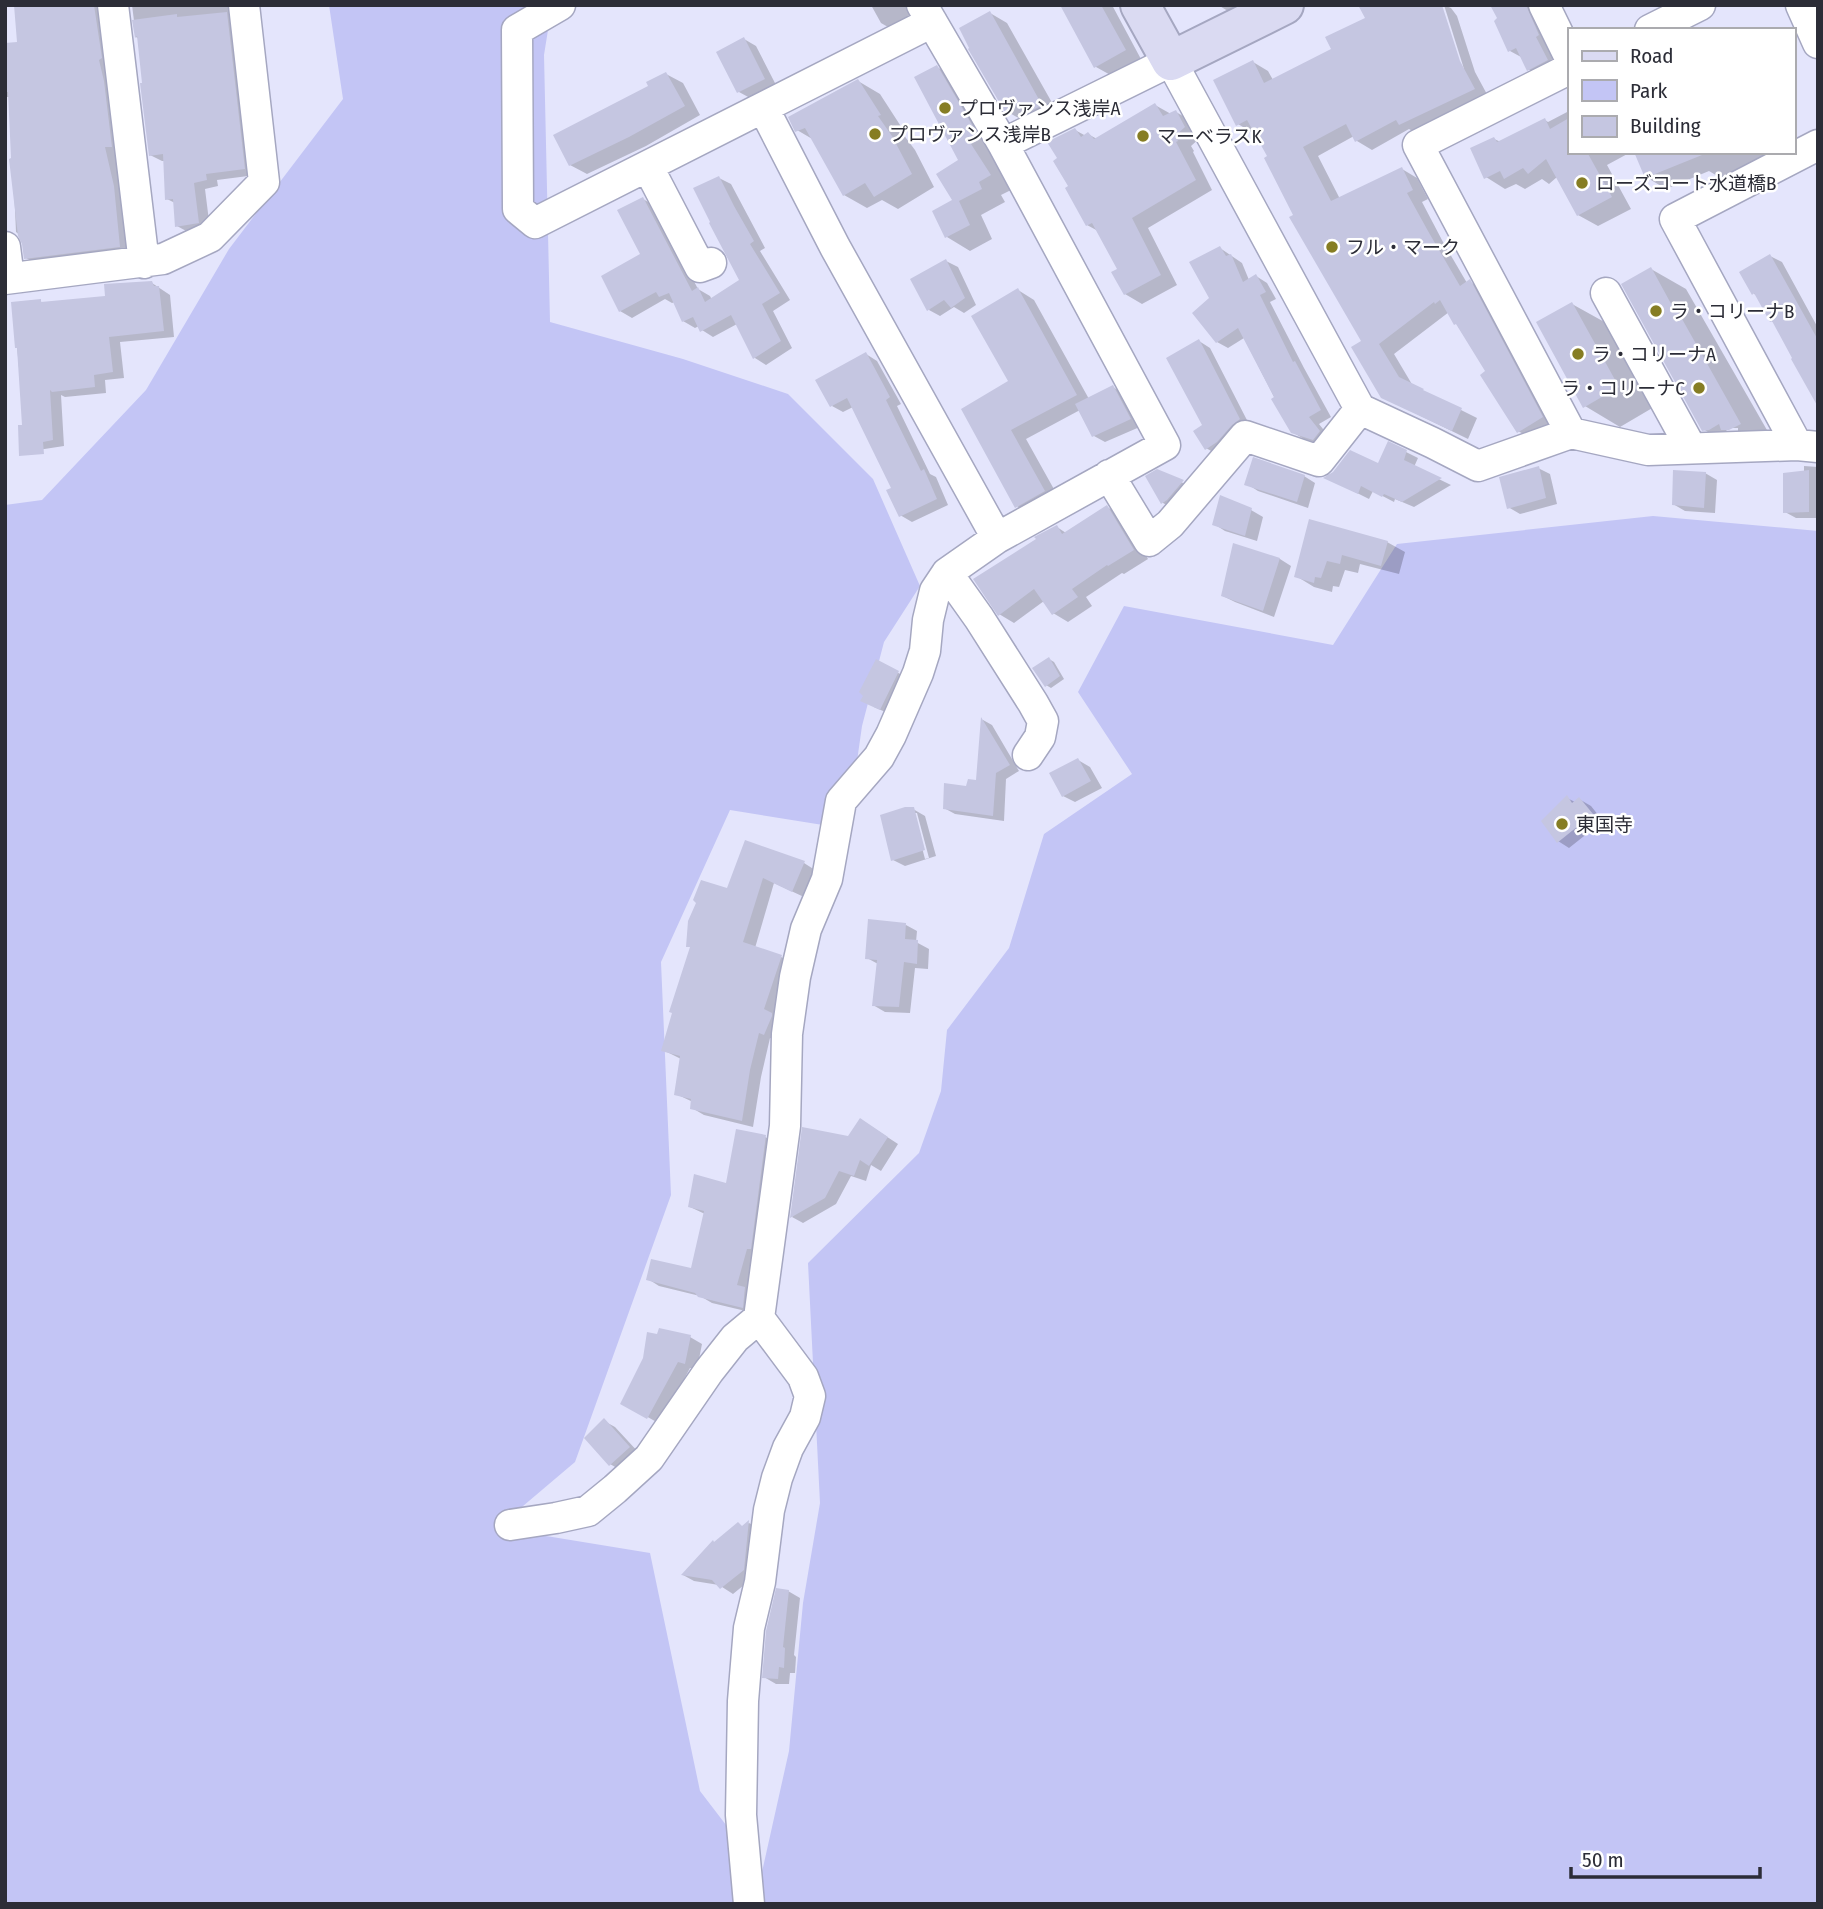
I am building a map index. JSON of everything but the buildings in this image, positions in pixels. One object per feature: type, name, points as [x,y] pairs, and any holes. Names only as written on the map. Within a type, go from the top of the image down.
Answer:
[{"type":"street","points":[[113,5],[144,263]]},
{"type":"street","points":[[5,247],[7,279],[144,263],[163,259],[210,237],[264,182],[244,5]]},
{"type":"street","points":[[510,1525],[588,1511],[615,1489],[649,1458],[709,1371],[735,1338],[759,1318],[785,1126],[787,1034],[795,977],[806,929],[827,879],[841,801],[879,757],[918,673],[925,651],[928,620],[935,592],[947,573],[997,538],[1165,445],[1003,144],[927,14],[764,108],[535,223],[518,209],[517,30],[560,5]]},
{"type":"street","points":[[1140,5],[1360,409],[1478,466],[1571,433],[1648,450],[1807,446],[1675,219],[1818,145]]},
{"type":"street","points":[[1003,144],[1284,5]]},
{"type":"street","points":[[1544,5],[1568,54]]},
{"type":"street","points":[[1654,28],[1700,5]]},
{"type":"street","points":[[1801,5],[1818,43]]},
{"type":"street","points":[[1568,70],[1418,145],[1571,433]]},
{"type":"street","points":[[764,108],[835,247],[997,538]]},
{"type":"street","points":[[648,167],[700,267],[711,263]]},
{"type":"street","points":[[1606,293],[1691,448]]},
{"type":"street","points":[[1109,475],[1149,541],[1170,524],[1245,436],[1319,461],[1360,409]]},
{"type":"street","points":[[947,573],[979,618],[1043,721],[1040,737],[1028,755]]},
{"type":"street","points":[[749,1904],[741,1815],[743,1701],[749,1628],[760,1582],[769,1510],[777,1478],[805,1417],[810,1396],[803,1377],[759,1318]]},
{"type":"green space","points":[[329,5],[552,5],[544,55],[550,322],[683,359],[788,394],[873,479],[920,586],[884,642],[862,726],[857,761],[823,825],[730,810],[661,962],[671,1195],[575,1462],[497,1528],[650,1553],[700,1791],[762,1872],[789,1751],[803,1603],[820,1503],[808,1263],[919,1153],[941,1091],[947,1030],[1009,948],[1044,834],[1132,774],[1078,692],[1124,606],[1333,645],[1397,544],[1653,516],[1818,531],[1818,1904],[6,1904],[5,505],[42,500],[146,390],[229,249],[343,99]]},
{"type":"place","name":"プロヴァンス浅岸A","points":[[945,108]]},
{"type":"place","name":"プロヴァンス浅岸B","points":[[875,134]]},
{"type":"place","name":"マーベラスK","points":[[1143,136]]},
{"type":"place","name":"ローズコート水道橋B","points":[[1582,183]]},
{"type":"place","name":"フル・マーク","points":[[1332,247]]},
{"type":"place","name":"ラ・コリーナB","points":[[1656,311]]},
{"type":"place","name":"ラ・コリーナA","points":[[1578,354]]},
{"type":"place","name":"ラ・コリーナC","points":[[1699,388]]},
{"type":"place","name":"東国寺","points":[[1562,824]]}]
